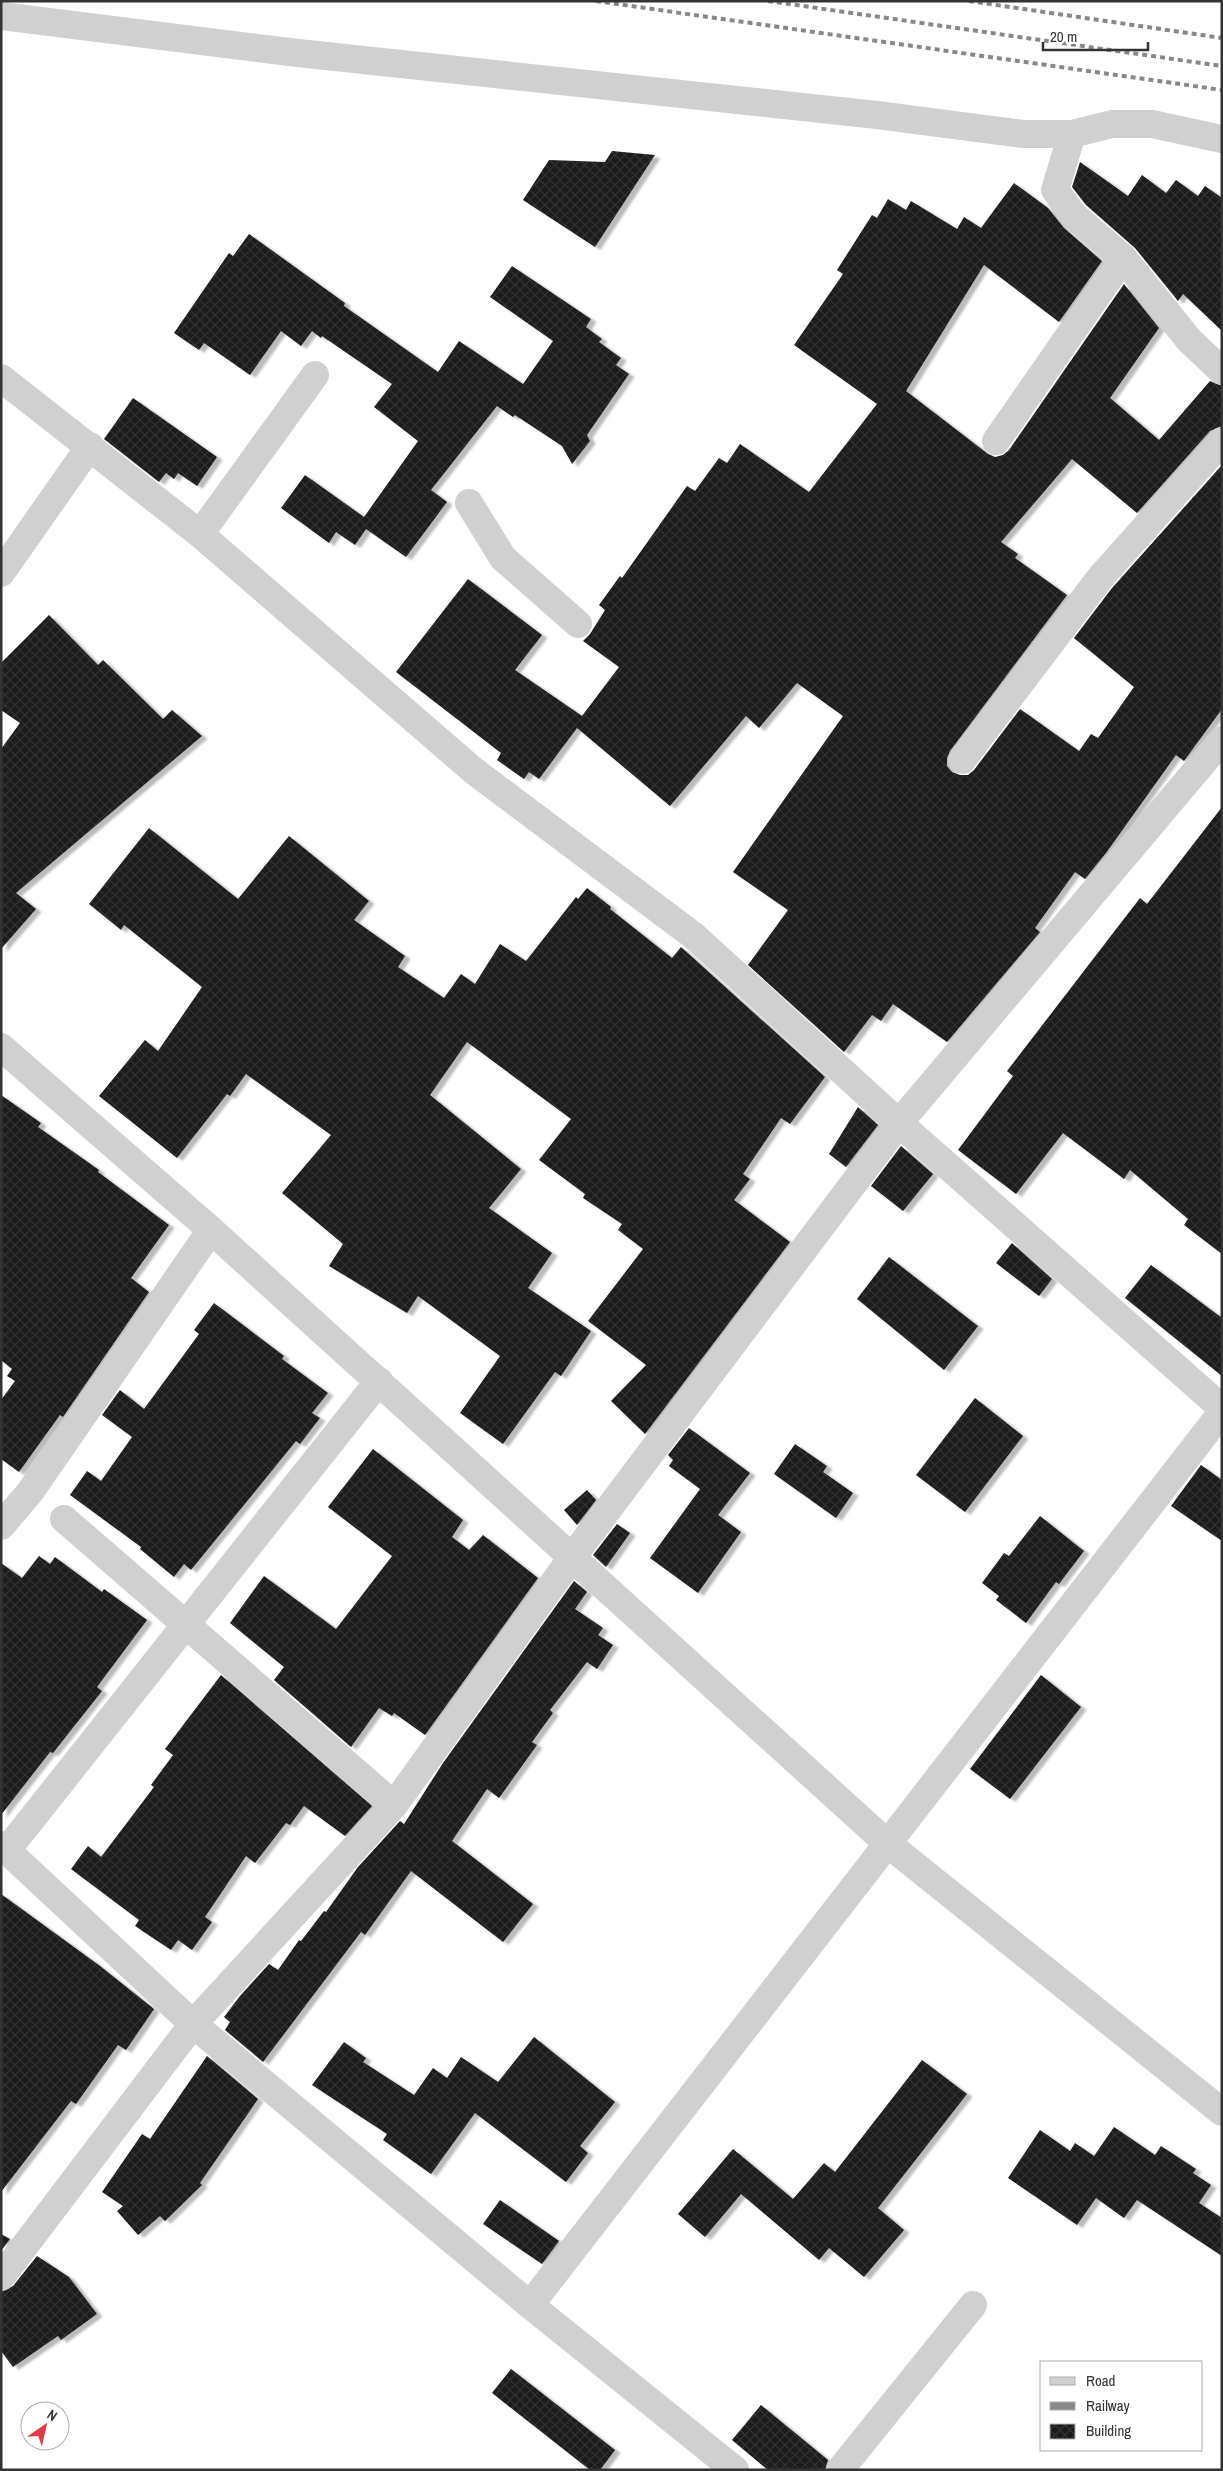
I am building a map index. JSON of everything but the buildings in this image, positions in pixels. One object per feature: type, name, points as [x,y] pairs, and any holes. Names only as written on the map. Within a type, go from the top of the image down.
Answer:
[{"type":"street","points":[[1,16],[298,53],[867,114],[1023,134],[1072,134],[1112,124],[1152,124],[1222,139]]},
{"type":"street","points":[[1072,134],[1055,190],[1074,216],[1123,258],[1189,340],[1222,371]]},
{"type":"street","points":[[996,441],[1123,258]]},
{"type":"street","points":[[200,534],[315,375]]},
{"type":"street","points":[[1,378],[200,534],[474,771],[694,936],[899,1123],[1222,1408]]},
{"type":"street","points":[[962,760],[1100,578],[1222,441]]},
{"type":"street","points":[[1,573],[90,446]]},
{"type":"street","points":[[469,502],[503,558],[578,624]]},
{"type":"street","points":[[1,2277],[193,2024],[394,1805],[573,1556],[899,1123],[1222,740]]},
{"type":"street","points":[[2,1051],[211,1230],[573,1556],[888,1844],[1222,2112]]},
{"type":"street","points":[[1,1526],[30,1492],[211,1230]]},
{"type":"street","points":[[379,1381],[186,1626],[4,1847],[193,2024],[530,2305],[735,2470]]},
{"type":"street","points":[[530,2305],[1222,1412]]},
{"type":"street","points":[[64,1519],[394,1805]]},
{"type":"street","points":[[840,2470],[973,2305]]},
{"type":"railway","points":[[596,1],[1222,90]]},
{"type":"railway","points":[[768,1],[1222,66]]},
{"type":"railway","points":[[969,1],[1222,38]]}]
